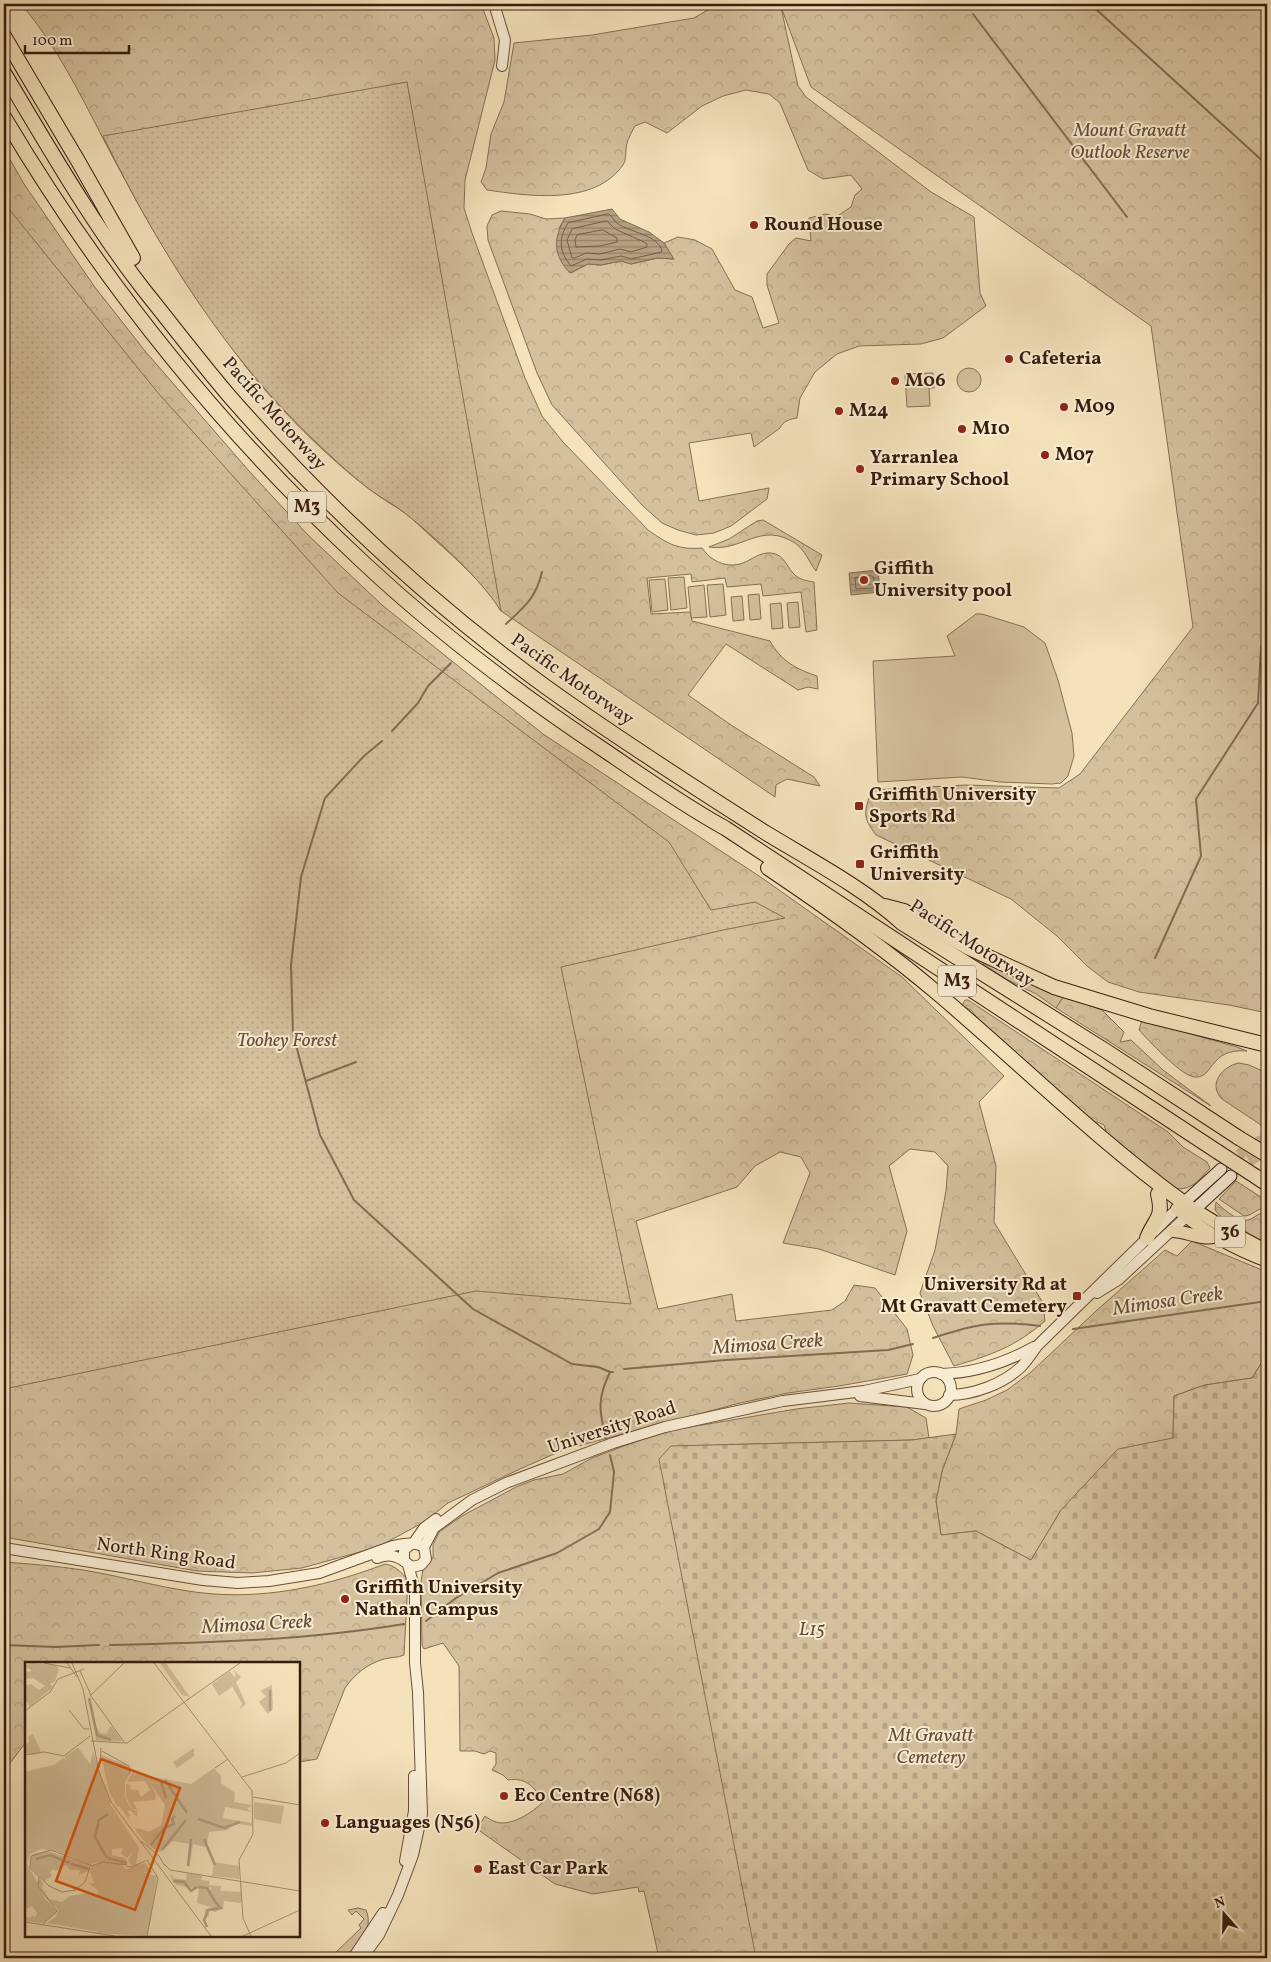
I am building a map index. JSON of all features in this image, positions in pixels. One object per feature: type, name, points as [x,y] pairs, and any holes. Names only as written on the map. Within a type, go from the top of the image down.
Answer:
[{"type":"highway","points":[[4,36],[122,240],[156,293],[160,308]]},
{"type":"highway","name":"Pacific Motorway","points":[[4,73],[90,211],[144,289],[230,396],[296,468],[368,539],[459,620],[546,687],[602,725],[748,821],[882,905],[902,923],[1267,1155]]},
{"type":"highway","name":"Pacific Motorway","points":[[4,117],[81,236],[166,350],[249,446],[319,519],[401,596],[490,668],[561,722],[695,812],[725,828],[1267,1184]]},
{"type":"highway","points":[[695,812],[704,824],[858,931],[907,968],[1185,1210]]},
{"type":"highway","points":[[882,905],[904,911],[969,948],[1054,987],[1149,1016],[1267,1045]]},
{"type":"highway","points":[[1139,1171],[1158,1194],[1185,1210]]},
{"type":"highway","points":[[1147,1238],[1160,1216],[1158,1194]]},
{"type":"main road","points":[[1226,1172],[1185,1210],[1216,1236],[1267,1261]]},
{"type":"main road","name":"36","points":[[1185,1210],[1267,1251]]},
{"type":"main road","points":[[1172,1231],[1208,1238],[1216,1236]]},
{"type":"street","points":[[494,4],[505,40],[502,66]]},
{"type":"street","points":[[1082,1304],[1118,1280],[1172,1231],[1185,1210]]},
{"type":"street","points":[[949,1395],[960,1395],[977,1391],[1001,1381],[1021,1367],[1037,1346],[1082,1304],[1147,1238],[1185,1210]]},
{"type":"street","points":[[941,1374],[950,1385],[949,1395],[943,1403],[938,1405],[925,1404],[918,1395],[917,1390],[920,1379],[931,1372],[941,1374],[963,1373],[1016,1357],[1037,1346]]},
{"type":"street","name":"University Road","points":[[424,1547],[434,1528],[470,1502],[506,1483],[650,1431],[784,1401],[837,1395],[920,1379]]},
{"type":"street","name":"University Road","points":[[837,1395],[874,1397],[925,1404]]},
{"type":"street","points":[[415,1590],[406,1563],[404,1550],[424,1528],[459,1505],[470,1502]]},
{"type":"street","points":[[353,1958],[383,1912],[405,1860],[415,1798],[413,1704],[415,1590],[421,1565],[426,1559],[424,1547],[411,1544]]},
{"type":"street","name":"North Ring Road","points":[[4,1548],[203,1580],[238,1583],[269,1581],[319,1573],[393,1546],[411,1544]]},
{"type":"street","name":"North Ring Road","points":[[4,1553],[195,1584],[235,1587],[307,1580],[340,1572],[388,1555],[395,1555],[406,1563]]},
{"type":"street","points":[[406,1563],[415,1567],[421,1565]]},
{"type":"street","points":[[362,1958],[379,1935],[398,1895],[413,1855],[420,1827],[423,1799],[419,1763],[418,1677],[415,1663]]},
{"type":"green space","points":[[21,4],[481,4],[494,38],[495,60],[465,180],[464,208],[525,378],[542,416],[563,442],[648,530],[661,539],[680,547],[702,548],[710,557],[725,564],[737,565],[763,554],[776,554],[783,559],[796,576],[814,582],[817,630],[806,632],[801,592],[763,596],[761,584],[727,587],[725,578],[692,582],[691,574],[647,578],[651,614],[690,612],[692,621],[770,641],[784,659],[802,670],[817,676],[818,689],[808,687],[798,690],[726,644],[688,695],[731,725],[814,777],[820,786],[787,779],[776,785],[775,797],[501,611],[487,591],[470,573],[405,513],[353,477],[304,432],[246,367],[180,274],[136,201],[64,65]]},
{"type":"green space","name":"Mount Gravatt Outlook Reserve","points":[[718,4],[1267,4],[1267,1013],[1229,1005],[1139,992],[1108,982],[1087,966],[1057,936],[1011,899],[876,835],[868,823],[866,809],[872,790],[966,785],[1059,788],[1080,774],[1193,627],[1151,326],[811,87],[781,7],[798,86],[806,97],[931,192],[974,217],[980,293],[986,306],[943,338],[921,344],[859,346],[837,354],[815,372],[800,398],[797,418],[785,422],[780,428],[754,447],[751,433],[689,443],[699,501],[769,488],[767,499],[731,526],[714,533],[696,535],[662,523],[642,505],[552,405],[537,373],[488,240],[487,226],[492,215],[501,211],[530,214],[546,219],[565,218],[559,228],[571,273],[588,264],[601,265],[621,261],[631,264],[658,258],[673,259],[664,243],[678,237],[695,240],[712,249],[735,290],[752,297],[763,328],[779,323],[767,285],[767,274],[789,244],[796,238],[811,241],[809,218],[826,214],[836,217],[851,207],[855,195],[862,189],[851,175],[823,179],[808,170],[780,103],[769,94],[746,90],[723,96],[702,106],[667,133],[645,122],[635,126],[627,143],[623,165],[611,178],[595,187],[578,193],[541,196],[487,190],[481,182],[486,168],[491,134],[504,102],[514,43],[592,35],[694,18]]},
{"type":"green space","points":[[407,82],[501,611],[482,586],[444,547],[406,514],[369,489],[343,467],[285,411],[254,376],[224,338],[171,260],[124,178],[103,136]]},
{"type":"green space","name":"Toohey Forest","points":[[4,149],[24,184],[94,286],[145,351],[249,471],[308,535],[382,605],[543,734],[762,878],[902,977],[1004,1076],[979,1102],[996,1166],[994,1222],[1043,1303],[1045,1321],[1013,1344],[980,1358],[954,1366],[933,1326],[920,1293],[935,1250],[946,1191],[948,1166],[935,1152],[910,1149],[889,1166],[907,1231],[895,1275],[819,1249],[783,1243],[810,1173],[801,1157],[780,1152],[755,1166],[737,1187],[636,1221],[658,1309],[732,1294],[736,1321],[832,1310],[845,1301],[854,1285],[875,1288],[907,1329],[913,1355],[907,1374],[788,1393],[740,1403],[563,1450],[448,1503],[424,1522],[378,1547],[302,1568],[252,1573],[197,1571],[4,1537]]},
{"type":"green space","name":"Toohey Forest","points":[[4,203],[159,394],[338,593],[669,842],[711,910],[755,902],[785,918],[723,930],[561,967],[631,1304],[476,1291],[4,1389]]},
{"type":"green space","points":[[969,368],[978,371],[981,380],[978,389],[969,392],[960,389],[957,380],[960,371]]},
{"type":"green space","points":[[933,373],[934,388],[929,388],[930,406],[907,407],[905,374]]},
{"type":"green space","points":[[763,520],[822,555],[816,571],[798,546],[783,537],[761,536],[732,545],[709,547],[729,539],[757,521]]},
{"type":"green space","points":[[684,577],[687,608],[671,610],[668,578]]},
{"type":"green space","points":[[665,579],[668,610],[652,612],[649,580]]},
{"type":"green space","points":[[723,584],[726,615],[710,617],[707,585]]},
{"type":"green space","points":[[704,585],[707,617],[691,618],[688,587]]},
{"type":"green space","points":[[759,594],[761,619],[750,620],[748,595]]},
{"type":"green space","points":[[742,596],[744,620],[733,621],[731,597]]},
{"type":"green space","points":[[798,602],[800,627],[789,628],[787,603]]},
{"type":"green space","points":[[781,603],[783,628],[772,629],[770,604]]},
{"type":"green space","points":[[976,614],[982,614],[1024,627],[1045,643],[1058,680],[1072,733],[1074,756],[1068,776],[1061,783],[1052,784],[1000,782],[962,777],[878,782],[873,661],[955,656],[947,636]]},
{"type":"green space","points":[[985,961],[1064,996],[1056,1008],[1036,994],[1006,979],[983,964]]},
{"type":"green space","points":[[1064,996],[1102,1010],[1124,1032],[1120,1042],[1131,1040],[1163,1070],[1211,1106],[1056,1008]]},
{"type":"green space","points":[[965,1000],[968,1000],[1168,1132],[1183,1147],[1207,1162],[1210,1168],[1190,1187],[1173,1188],[1109,1140],[1104,1125],[1097,1122],[1092,1124],[980,1021],[971,1010],[962,1006]]},
{"type":"green space","points":[[1142,1020],[1247,1051],[1234,1051],[1225,1054],[1205,1074],[1193,1077],[1171,1063],[1139,1030]]},
{"type":"green space","points":[[1239,1063],[1267,1073],[1267,1129],[1222,1099],[1218,1093],[1216,1087],[1219,1076],[1227,1068]]},
{"type":"green space","points":[[1236,1181],[1267,1201],[1267,1209],[1260,1209],[1244,1216],[1219,1199]]},
{"type":"green space","points":[[1216,1202],[1231,1214],[1244,1220],[1251,1219],[1261,1213],[1267,1214],[1267,1247],[1220,1216],[1215,1210]]},
{"type":"green space","points":[[1192,1241],[1267,1272],[1267,1359],[1264,1359],[1252,1378],[1205,1385],[1174,1396],[1173,1438],[1061,1510],[1031,1560],[976,1531],[941,1535],[936,1501],[942,1471],[956,1434],[959,1409],[986,1400],[1007,1390],[1030,1373],[1165,1250],[1177,1256]]},
{"type":"green space","name":"Mt Gravatt Cemetery","points":[[1264,1359],[1267,1359],[1267,1958],[756,1958],[659,1459],[671,1446],[912,1440],[956,1434],[942,1471],[936,1501],[941,1535],[976,1531],[1031,1560],[1061,1510],[1118,1449],[1173,1438],[1174,1396],[1205,1385],[1252,1378]]},
{"type":"green space","points":[[849,1403],[907,1407],[926,1418],[929,1438],[715,1445],[762,1958],[659,1958],[644,1891],[639,1892],[638,1887],[593,1894],[555,1884],[477,1829],[485,1816],[502,1823],[515,1821],[534,1810],[543,1802],[530,1785],[520,1780],[508,1780],[503,1775],[492,1770],[496,1764],[496,1753],[490,1751],[484,1754],[475,1751],[460,1751],[459,1666],[443,1643],[424,1649],[422,1645],[421,1581],[423,1570],[433,1558],[433,1545],[439,1532],[462,1516],[516,1487],[534,1480],[563,1474],[592,1458],[661,1432],[796,1409]]},
{"type":"green space","points":[[4,1562],[44,1565],[99,1573],[181,1590],[236,1595],[280,1592],[322,1584],[385,1564],[398,1570],[408,1580],[404,1655],[384,1659],[372,1664],[353,1678],[345,1688],[317,1759],[300,1762],[300,1662],[25,1662],[25,1743],[4,1771]]},
{"type":"green space","points":[[358,1908],[366,1910],[368,1917],[367,1930],[364,1936],[347,1958],[330,1958],[361,1928],[359,1925],[364,1919],[356,1911],[352,1915],[348,1910]]},
{"type":"water","points":[[612,209],[620,219],[649,232],[664,243],[674,259],[657,258],[631,264],[621,261],[601,265],[588,264],[570,273],[560,260],[557,247],[558,233],[565,218]]},
{"type":"water","name":"Giffith University pool","points":[[878,570],[880,592],[851,595],[849,573]]},
{"type":"waterway","points":[[1086,4],[1098,11],[1267,165]]},
{"type":"waterway","points":[[973,14],[1127,217]]},
{"type":"waterway","points":[[506,624],[533,595],[537,589],[542,572]]},
{"type":"waterway","points":[[1155,958],[1201,856],[1196,799],[1258,703],[1261,647],[1267,643]]},
{"type":"waterway","points":[[392,731],[418,703],[428,686],[451,663]]},
{"type":"waterway","points":[[382,741],[364,756],[325,798],[301,877],[291,965],[293,1034],[320,1135],[354,1200],[473,1309],[572,1364],[598,1367],[610,1372]]},
{"type":"waterway","points":[[306,1081],[356,1062]]},
{"type":"waterway","name":"Mimosa Creek","points":[[1073,1329],[1267,1301]]},
{"type":"waterway","name":"Mimosa Creek","points":[[933,1338],[985,1324],[1010,1323],[1040,1326]]},
{"type":"waterway","name":"Mimosa Creek","points":[[624,1369],[726,1360],[888,1350],[913,1344]]},
{"type":"waterway","name":"Mimosa Creek","points":[[606,1439],[600,1405],[606,1381],[610,1372],[613,1372]]},
{"type":"waterway","name":"Mimosa Creek","points":[[426,1621],[456,1598],[498,1573],[557,1553],[599,1529],[610,1512],[614,1472],[610,1455]]},
{"type":"waterway","name":"Mimosa Creek","points":[[110,1645],[221,1642],[294,1637],[404,1624]]},
{"type":"waterway","name":"Mimosa Creek","points":[[4,1645],[56,1647],[99,1645]]},
{"type":"tunnel","points":[[1226,1165],[1250,1146],[1267,1138]]},
{"type":"tunnel","points":[[1236,1171],[1267,1150]]},
{"type":"place","name":"Round House","points":[[754,225]]},
{"type":"place","name":"Cafeteria","points":[[1009,359]]},
{"type":"place","name":"M06","points":[[895,381]]},
{"type":"place","name":"M09","points":[[1064,407]]},
{"type":"place","name":"M24","points":[[839,411]]},
{"type":"place","name":"M10","points":[[962,429]]},
{"type":"place","name":"M07","points":[[1045,455]]},
{"type":"place","name":"Yarranlea Primary School","points":[[860,469]]},
{"type":"place","name":"Giffith University pool","points":[[864,580]]},
{"type":"place","name":"Griffith University Sports Rd","points":[[859,806]]},
{"type":"place","name":"Griffith University","points":[[860,864]]},
{"type":"place","name":"University Rd at Mt Gravatt Cemetery","points":[[1077,1296]]},
{"type":"place","name":"Griffith University Nathan Campus","points":[[345,1599]]},
{"type":"place","name":"Eco Centre (N68)","points":[[504,1796]]},
{"type":"place","name":"Languages (N56)","points":[[325,1823]]},
{"type":"place","name":"East Car Park","points":[[478,1869]]},
{"type":"park label","name":"L15","points":[[812,1630]]}]
